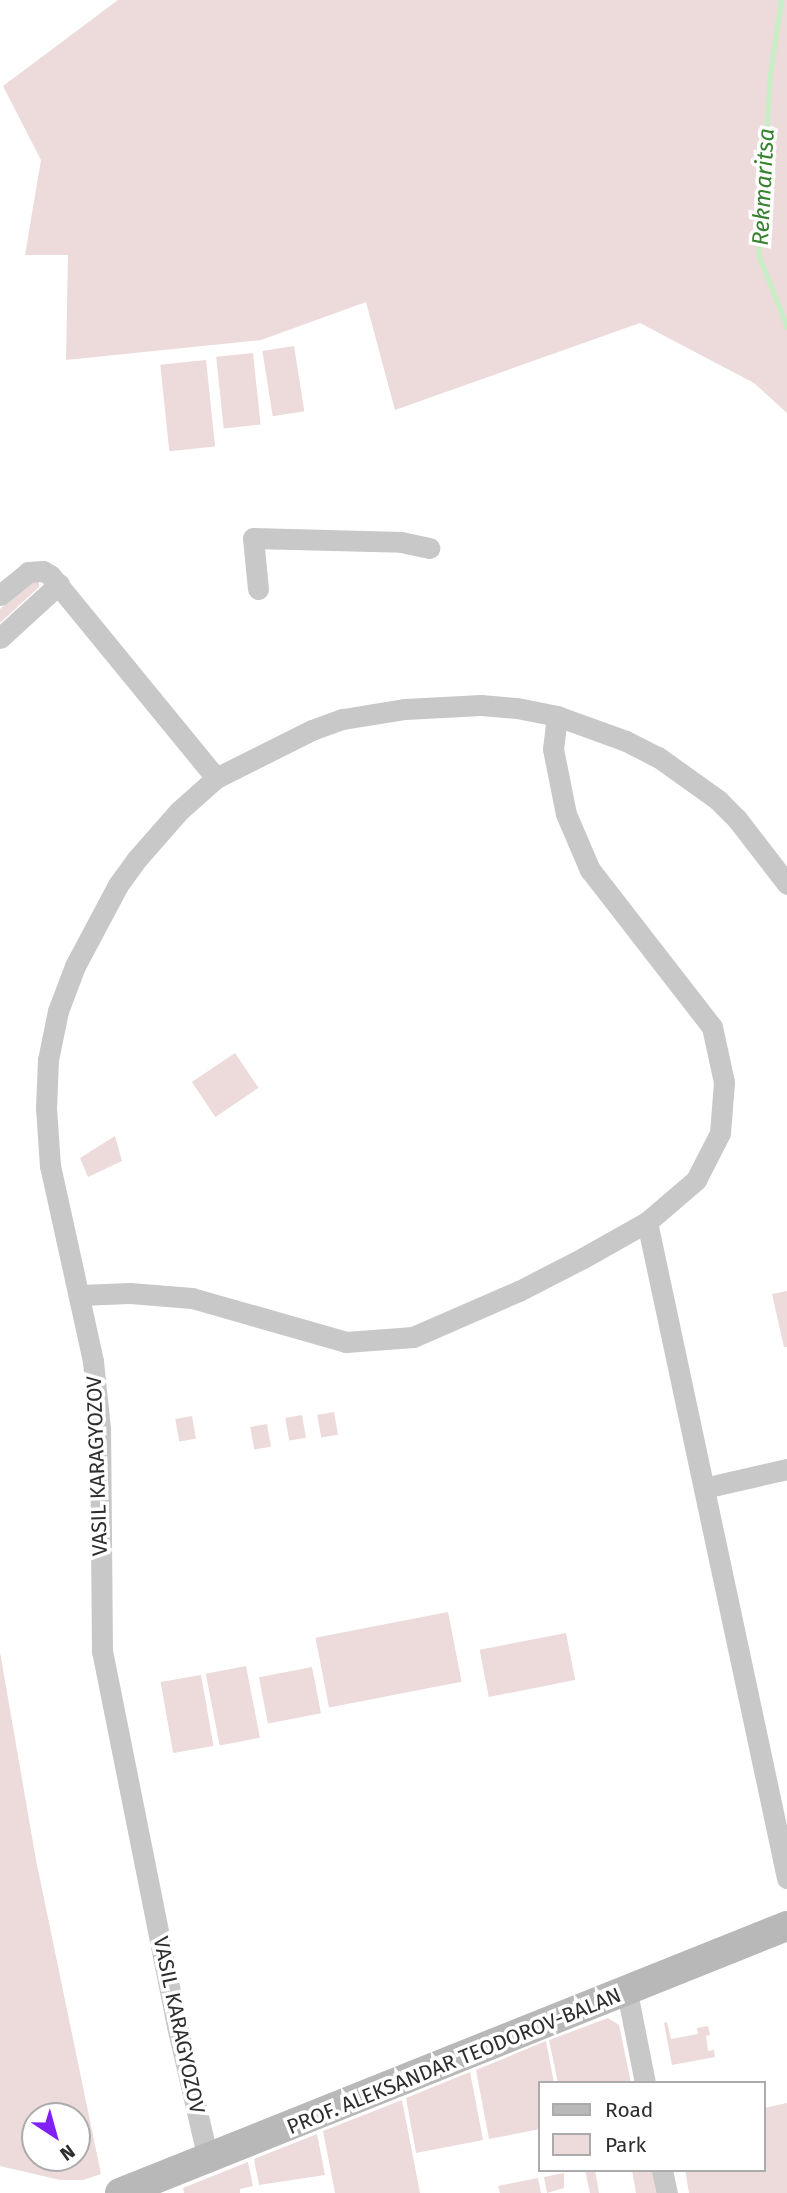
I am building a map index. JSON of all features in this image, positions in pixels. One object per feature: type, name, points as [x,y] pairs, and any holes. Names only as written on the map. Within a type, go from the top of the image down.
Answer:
[{"type":"street","points":[[258,589],[253,538],[401,542],[429,548]]},
{"type":"street","points":[[0,596],[21,577],[36,570],[50,575],[216,778]]},
{"type":"street","points":[[0,638],[59,584]]},
{"type":"street","name":"VASIL KARAGYOZOV","points":[[208,2160],[177,2026],[102,1652],[100,1428],[93,1361],[50,1166],[46,1108],[48,1060],[58,1010],[75,966],[118,885],[156,835],[216,778],[312,730],[370,714],[481,705],[557,716],[626,741],[692,779],[737,819],[787,884]]},
{"type":"street","points":[[80,1295],[130,1293],[192,1298],[346,1342],[413,1337],[519,1291],[647,1222],[695,1181],[720,1133],[724,1082],[712,1027],[590,870],[566,814],[553,749],[557,716]]},
{"type":"street","points":[[647,1222],[787,1878]]},
{"type":"street","points":[[704,1488],[787,1469]]},
{"type":"street","name":"PROF. ALEKSANDAR TEODOROV-BALAN","points":[[120,2193],[787,1926]]},
{"type":"street","points":[[627,1992],[645,2081]]},
{"type":"street","points":[[662,2172],[667,2193]]},
{"type":"green space","points":[[118,0],[787,0],[787,413],[754,383],[640,323],[395,410],[366,302],[261,340],[66,360],[68,255],[25,255],[41,160],[3,86]]},
{"type":"green space","points":[[294,346],[304,411],[273,416],[262,351]]},
{"type":"green space","points":[[253,353],[261,425],[224,428],[216,357]]},
{"type":"green space","points":[[206,360],[215,447],[169,451],[160,365]]},
{"type":"green space","points":[[39,580],[39,587],[0,623],[0,609],[31,581]]},
{"type":"green space","points":[[235,1053],[258,1088],[215,1117],[192,1082]]},
{"type":"green space","points":[[115,1136],[122,1161],[88,1177],[80,1158]]},
{"type":"green space","points":[[787,1291],[787,1347],[784,1347],[772,1294]]},
{"type":"green space","points":[[334,1412],[338,1435],[321,1438],[317,1415]]},
{"type":"green space","points":[[302,1415],[306,1438],[289,1441],[285,1418]]},
{"type":"green space","points":[[192,1416],[196,1439],[179,1442],[175,1419]]},
{"type":"green space","points":[[267,1424],[271,1447],[254,1450],[250,1427]]},
{"type":"green space","points":[[448,1612],[462,1682],[329,1707],[315,1638]]},
{"type":"green space","points":[[566,1633],[575,1680],[489,1697],[480,1650]]},
{"type":"green space","points":[[0,1652],[36,1860],[86,2102],[21,2102],[21,2171],[0,2166]]},
{"type":"green space","points":[[246,1666],[260,1738],[220,1745],[206,1674]]},
{"type":"green space","points":[[312,1667],[321,1713],[268,1723],[259,1677]]},
{"type":"green space","points":[[201,1675],[214,1746],[173,1753],[161,1682]]},
{"type":"green space","points":[[608,2018],[619,2025],[631,2081],[558,2081],[549,2040]]},
{"type":"green space","points":[[667,2022],[671,2039],[698,2034],[697,2028],[708,2026],[708,2051],[714,2050],[715,2057],[672,2065],[664,2023]]},
{"type":"green space","points":[[546,2041],[554,2081],[538,2081],[538,2129],[489,2139],[476,2070]]},
{"type":"green space","points":[[470,2072],[483,2140],[416,2153],[406,2098]]},
{"type":"green space","points":[[402,2100],[420,2193],[335,2193],[323,2131]]},
{"type":"green space","points":[[787,2103],[787,2193],[689,2193],[685,2172],[766,2172],[766,2108]]},
{"type":"green space","points":[[91,2126],[101,2174],[83,2180],[60,2180],[26,2172],[91,2172]]},
{"type":"green space","points":[[317,2134],[325,2175],[259,2185],[254,2159]]},
{"type":"green space","points":[[248,2162],[253,2186],[240,2189],[240,2193],[184,2193],[183,2188]]},
{"type":"green space","points":[[585,2172],[595,2172],[599,2193],[590,2193]]},
{"type":"green space","points":[[632,2172],[653,2172],[657,2193],[636,2193]]},
{"type":"green space","points":[[564,2173],[564,2188],[547,2193],[544,2177]]},
{"type":"green space","points":[[538,2178],[541,2193],[500,2193],[498,2186]]},
{"type":"waterway","name":"Rekmaritsa","points":[[781,0],[770,74],[758,254],[787,327]]}]
